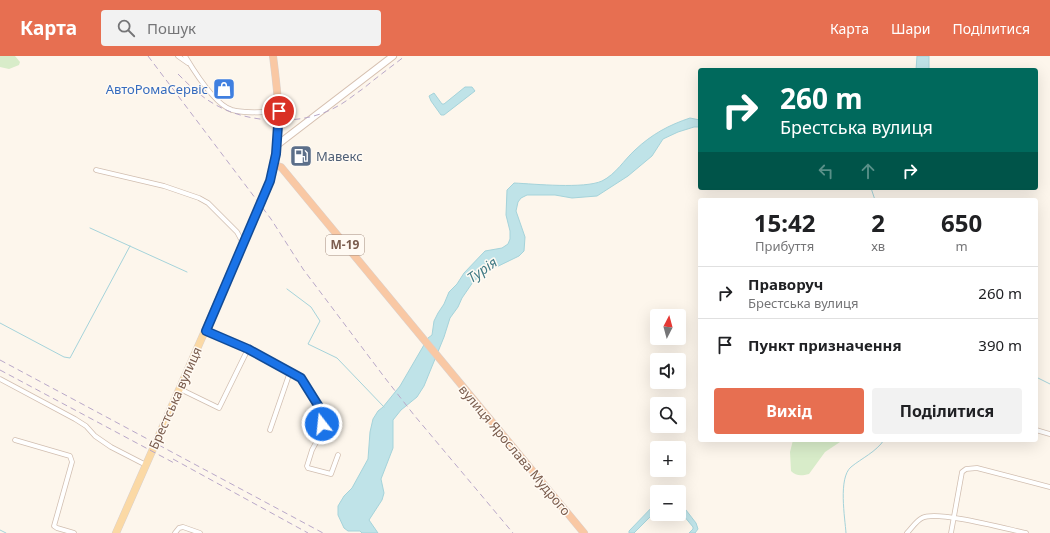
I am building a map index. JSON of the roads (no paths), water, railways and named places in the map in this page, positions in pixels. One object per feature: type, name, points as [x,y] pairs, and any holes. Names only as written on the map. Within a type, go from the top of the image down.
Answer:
[{"type":"highway","name":"Брестська вулиця","points":[[273,56],[279,100],[277,145],[274,165]]},
{"type":"highway","name":"вулиця Ярослава Мудрого","points":[[274,165],[281,167],[445,367],[584,533]]},
{"type":"main road","points":[[277,145],[390,57]]},
{"type":"main road","name":"Брестська вулиця","points":[[116,533],[268,187],[274,165]]},
{"type":"street","points":[[178,56],[190,64]]},
{"type":"street","points":[[185,56],[218,100],[231,110],[245,112],[279,111]]},
{"type":"street","points":[[96,170],[164,186],[198,198],[208,203],[238,232],[243,243]]},
{"type":"street","points":[[206,331],[248,349],[301,378],[321,410],[322,416],[321,432],[312,450],[307,466],[308,468],[331,474],[338,455]]},
{"type":"street","points":[[180,389],[219,408],[248,349]]},
{"type":"street","points":[[270,430],[290,372]]},
{"type":"street","points":[[0,379],[75,418],[86,426],[95,436],[146,466]]},
{"type":"street","points":[[1038,431],[1050,434]]},
{"type":"street","points":[[15,440],[70,456],[72,462],[54,526],[74,533]]},
{"type":"street","points":[[951,533],[962,472],[966,468],[976,468],[1050,487]]},
{"type":"street","points":[[907,533],[916,522],[928,516],[954,518],[1026,533]]},
{"type":"street","points":[[175,533],[179,528],[184,526],[200,533]]},
{"type":"water","points":[[917,56],[929,56],[929,68],[916,68]]},
{"type":"water","points":[[465,87],[472,87],[475,91],[444,115],[441,115],[429,96],[434,93],[442,104],[444,104]]},
{"type":"water","name":"Турія","points":[[690,118],[698,120],[698,127],[678,132],[663,139],[652,156],[628,176],[597,196],[572,198],[555,195],[527,195],[521,198],[518,202],[516,211],[525,237],[524,251],[519,256],[482,274],[473,282],[450,318],[424,386],[417,397],[401,410],[393,420],[393,448],[381,479],[384,493],[382,500],[369,520],[378,533],[348,531],[344,528],[338,515],[338,506],[344,496],[352,488],[368,459],[370,432],[373,419],[400,386],[428,338],[432,335],[434,321],[449,292],[457,284],[464,273],[485,251],[502,248],[508,244],[510,239],[510,231],[506,215],[507,190],[514,183],[584,185],[602,181],[612,175],[635,150],[648,139],[675,124]]},
{"type":"water","points":[[650,509],[650,517],[634,533],[629,533],[629,531]]},
{"type":"water","points":[[686,510],[696,523],[698,529],[695,533],[689,533],[693,527],[686,518]]},
{"type":"waterway","points":[[872,190],[874,198]]},
{"type":"waterway","points":[[90,228],[187,272]]},
{"type":"waterway","points":[[0,323],[64,357],[70,358],[130,246]]},
{"type":"waterway","points":[[287,289],[311,307],[320,321],[308,344],[337,358],[384,407]]},
{"type":"waterway","points":[[1038,378],[1050,384]]},
{"type":"waterway","points":[[846,533],[843,489],[847,472],[851,467],[869,455],[882,442]]},
{"type":"waterway","points":[[0,530],[6,533]]},
{"type":"railway","points":[[148,56],[271,219],[303,269],[385,378],[513,533]]},
{"type":"railway","points":[[178,74],[205,98],[229,111],[260,119],[292,120],[323,113],[340,105],[405,56]]},
{"type":"railway","points":[[0,360],[323,533]]},
{"type":"railway","points":[[0,370],[176,464]]},
{"type":"railway","points":[[173,459],[308,533]]},
{"type":"place","name":"АвтоРомаСервіс","points":[[224,89]]},
{"type":"place","name":"Мавекс","points":[[301,156]]}]
